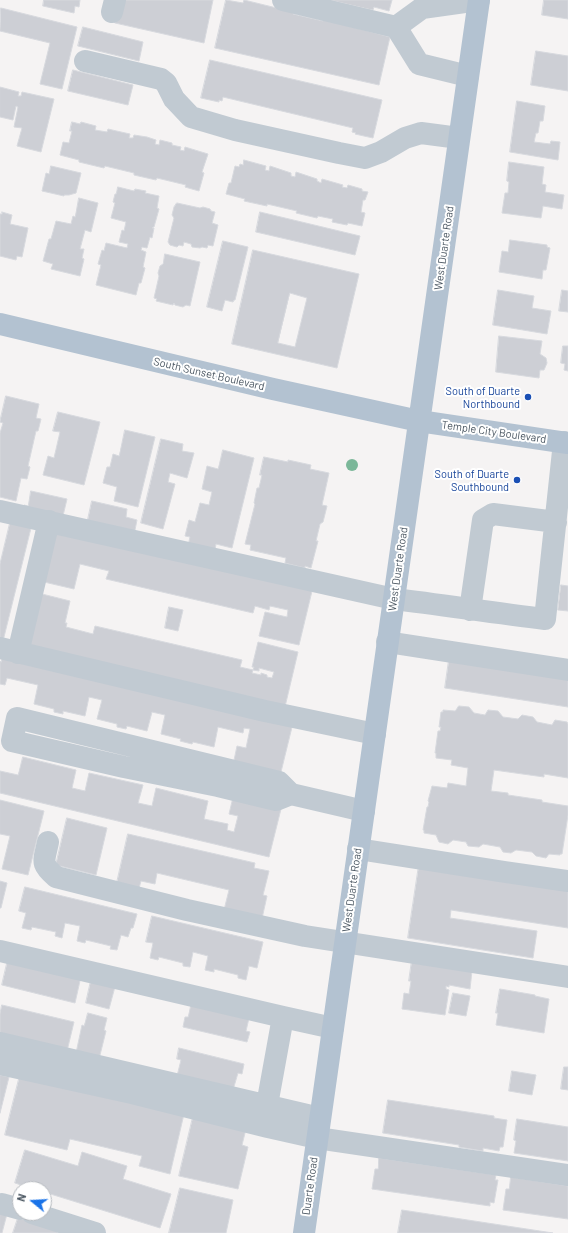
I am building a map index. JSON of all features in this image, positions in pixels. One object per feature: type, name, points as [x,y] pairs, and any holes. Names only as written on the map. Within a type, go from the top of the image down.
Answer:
[{"type":"main road","name":"West Duarte Road","points":[[319,1128],[479,0]]},
{"type":"main road","name":"South Sunset Boulevard","points":[[0,324],[273,389],[419,421]]},
{"type":"main road","name":"Temple City Boulevard","points":[[419,421],[566,442]]},
{"type":"main road","name":"Duarte Road","points":[[304,1233],[319,1128]]},
{"type":"lane","points":[[283,0],[396,27],[419,64],[468,76]]},
{"type":"lane","points":[[396,27],[422,8],[479,0]]},
{"type":"lane","points":[[85,61],[161,80],[166,83],[174,99],[191,117],[235,130],[339,153],[365,158],[381,152],[405,138],[421,132],[459,138]]},
{"type":"lane","points":[[0,511],[394,599],[545,619],[566,442]]},
{"type":"lane","points":[[470,610],[483,520],[493,514],[556,522]]},
{"type":"lane","points":[[49,521],[9,651],[265,711],[375,734]]},
{"type":"lane","points":[[387,642],[568,670]]},
{"type":"lane","points":[[291,794],[276,800],[225,787],[124,768],[12,741],[17,718],[279,782],[291,794],[364,811]]},
{"type":"lane","points":[[48,842],[44,862],[47,869],[56,877],[187,910],[305,936],[568,977]]},
{"type":"lane","points":[[358,849],[568,881]]},
{"type":"lane","points":[[0,951],[333,1028]]},
{"type":"lane","points":[[267,1105],[283,1017]]},
{"type":"lane","points":[[0,1043],[267,1105],[319,1128]]},
{"type":"lane","points":[[0,1064],[268,1127],[319,1128],[568,1175]]},
{"type":"lane","points":[[52,1219],[95,1233]]},
{"type":"building","points":[[44,0],[80,0],[79,7],[75,6],[74,13],[43,6]]},
{"type":"building","points":[[121,0],[213,0],[204,43],[115,23]]},
{"type":"building","points":[[226,0],[243,3],[244,0],[293,12],[293,14],[323,21],[323,19],[390,37],[379,85],[215,48]]},
{"type":"building","points":[[330,0],[392,0],[389,11],[374,7],[373,10]]},
{"type":"building","points":[[544,0],[568,0],[568,19],[542,15]]},
{"type":"building","points":[[1,8],[77,27],[62,89],[40,84],[50,43],[0,31]]},
{"type":"building","points":[[83,27],[143,42],[139,61],[78,46]]},
{"type":"building","points":[[536,51],[568,56],[568,91],[531,85]]},
{"type":"building","points":[[210,60],[382,100],[373,138],[355,134],[356,133],[352,132],[353,128],[223,97],[222,101],[219,100],[219,102],[201,98]]},
{"type":"building","points":[[73,70],[133,85],[128,105],[68,91]]},
{"type":"building","points":[[0,87],[19,92],[18,96],[21,96],[22,92],[54,99],[41,152],[17,146],[22,128],[14,127],[18,107],[16,106],[13,120],[0,117]]},
{"type":"building","points":[[517,101],[545,106],[543,121],[540,121],[538,133],[536,133],[534,142],[550,144],[551,141],[560,142],[558,160],[510,152]]},
{"type":"building","points":[[72,122],[80,124],[81,122],[96,126],[95,130],[107,132],[108,129],[130,134],[129,138],[133,138],[134,135],[147,137],[156,140],[155,144],[159,145],[160,140],[181,147],[180,150],[184,151],[185,147],[208,154],[202,172],[204,173],[199,191],[185,187],[186,185],[157,178],[156,180],[134,175],[134,173],[105,166],[104,168],[79,162],[79,160],[60,155],[63,142],[69,143],[72,131],[70,131]]},
{"type":"building","points":[[244,160],[266,166],[265,170],[269,171],[270,166],[291,173],[291,176],[295,177],[296,172],[317,179],[317,181],[321,183],[322,179],[343,185],[342,187],[347,188],[348,185],[368,192],[365,200],[363,200],[361,212],[365,213],[362,226],[332,222],[333,219],[318,216],[317,218],[296,213],[297,211],[267,204],[267,206],[244,201],[245,199],[226,194],[229,183],[231,183],[235,166],[239,167],[240,164],[243,165]]},
{"type":"building","points":[[509,162],[544,167],[542,184],[546,185],[545,192],[564,195],[562,209],[543,206],[541,218],[502,213],[505,193],[508,193],[509,182],[507,181]]},
{"type":"building","points":[[51,166],[81,173],[76,193],[64,196],[42,191],[46,173],[49,174]]},
{"type":"building","points":[[118,187],[134,191],[135,189],[146,191],[145,193],[159,196],[157,208],[159,209],[154,227],[152,228],[154,228],[152,238],[150,237],[147,248],[142,247],[141,250],[146,252],[143,267],[145,268],[136,295],[96,285],[101,265],[98,264],[102,250],[104,251],[106,243],[127,248],[128,244],[119,242],[126,222],[111,218],[115,203],[113,202]]},
{"type":"building","points":[[79,198],[98,203],[91,232],[85,230],[80,249],[84,249],[82,258],[84,259],[80,276],[51,269],[53,264],[43,261],[56,221],[71,224],[73,216],[75,217]]},
{"type":"building","points":[[177,203],[200,208],[203,207],[215,212],[212,223],[218,225],[213,246],[208,245],[207,248],[192,247],[191,244],[184,242],[183,246],[179,245],[177,247],[170,245],[168,242],[174,218],[172,215],[174,207]]},
{"type":"building","points":[[2,212],[12,215],[10,224],[28,228],[22,257],[17,256],[16,260],[0,256],[0,214],[2,214]]},
{"type":"building","points":[[260,212],[360,236],[355,255],[256,232]]},
{"type":"building","points":[[510,240],[547,245],[547,247],[550,248],[546,270],[543,270],[542,279],[499,272],[502,251],[508,252]]},
{"type":"building","points":[[223,241],[248,247],[235,300],[233,302],[225,300],[222,311],[207,307]]},
{"type":"building","points":[[253,250],[359,274],[337,368],[232,344]],"holes":[[[290,293],[307,298],[295,347],[278,343]]]},
{"type":"building","points":[[165,254],[200,262],[190,306],[186,305],[183,307],[175,305],[174,303],[173,305],[156,301],[157,299],[154,298],[159,276],[158,273],[160,266],[163,264]]},
{"type":"building","points":[[498,290],[534,296],[532,308],[551,311],[547,334],[493,325]]},
{"type":"building","points":[[562,290],[568,291],[568,312],[559,311]]},
{"type":"building","points":[[499,336],[542,341],[540,354],[546,358],[547,363],[544,370],[540,370],[539,378],[496,372]]},
{"type":"building","points":[[563,346],[568,346],[568,371],[564,370],[565,364],[561,363]]},
{"type":"building","points":[[6,396],[39,404],[36,418],[41,419],[38,431],[36,431],[28,466],[30,467],[27,479],[21,478],[16,501],[0,497],[0,433],[3,423],[0,422]]},
{"type":"building","points":[[58,412],[100,422],[84,485],[43,475],[48,456],[54,458],[60,432],[53,431]]},
{"type":"building","points":[[125,430],[155,437],[138,507],[114,501],[117,487],[103,483],[107,467],[110,467],[113,454],[119,456]]},
{"type":"building","points":[[161,439],[183,444],[182,451],[194,453],[187,478],[170,473],[168,482],[175,484],[163,529],[141,523]]},
{"type":"building","points":[[223,450],[254,458],[232,548],[216,544],[214,556],[187,550],[190,537],[185,536],[189,520],[195,522],[200,503],[209,505],[212,492],[202,489],[207,466],[218,469]]},
{"type":"building","points":[[264,457],[311,465],[310,469],[329,473],[322,505],[327,506],[323,522],[320,524],[316,541],[318,541],[311,568],[285,563],[286,558],[250,550],[251,545],[245,544],[255,504],[257,488],[259,488],[262,475],[260,475]]},
{"type":"building","points":[[31,491],[67,499],[62,520],[23,510],[24,505],[28,506]]},
{"type":"building","points":[[92,501],[127,509],[126,517],[137,520],[134,535],[87,524]]},
{"type":"building","points":[[11,519],[32,524],[3,641],[0,640],[0,564]]},
{"type":"building","points":[[58,527],[313,587],[299,645],[259,636],[265,612],[287,617],[288,610],[270,606],[269,610],[255,606],[253,613],[106,579],[109,571],[80,564],[74,589],[44,582]]},
{"type":"building","points":[[561,585],[568,586],[568,611],[558,610]]},
{"type":"building","points":[[42,594],[70,601],[65,623],[67,623],[66,627],[93,634],[95,626],[242,660],[240,667],[253,670],[254,667],[252,667],[258,642],[298,652],[284,711],[28,651]],"holes":[[[259,668],[274,672],[272,678],[261,673],[261,675],[252,673],[253,670],[259,671]]]},
{"type":"building","points":[[169,607],[183,610],[178,631],[165,628]]},
{"type":"building","points":[[3,655],[293,723],[280,776],[233,765],[237,746],[246,748],[250,729],[244,728],[243,733],[218,727],[214,747],[193,742],[192,744],[180,741],[181,739],[161,734],[165,715],[152,712],[147,731],[127,726],[126,729],[117,727],[117,724],[97,719],[102,700],[89,697],[85,716],[63,711],[63,714],[54,712],[54,709],[34,704],[38,685],[7,678],[5,685],[0,684],[0,661],[1,662]]},
{"type":"building","points":[[449,660],[568,678],[568,707],[445,688]]},
{"type":"building","points":[[459,706],[469,707],[474,713],[485,715],[488,710],[498,711],[503,717],[518,719],[522,715],[533,717],[537,722],[552,725],[555,720],[567,722],[568,778],[544,774],[544,777],[494,770],[491,791],[508,793],[508,795],[542,800],[542,802],[568,806],[562,854],[549,854],[546,858],[536,856],[532,852],[516,850],[511,853],[503,852],[500,847],[483,844],[479,847],[468,846],[466,842],[453,840],[448,844],[439,842],[436,835],[424,833],[423,830],[432,786],[447,788],[448,783],[466,786],[468,768],[451,765],[452,760],[436,758],[435,753],[438,731],[440,731],[441,727],[439,727],[441,712],[443,712],[443,710],[455,711]]},
{"type":"building","points":[[23,757],[76,770],[72,788],[85,791],[89,773],[143,785],[138,803],[152,806],[156,788],[208,801],[204,819],[228,824],[227,830],[234,832],[238,816],[229,814],[234,793],[282,805],[269,857],[0,793],[0,771],[18,775]]},
{"type":"building","points":[[0,800],[44,811],[28,875],[2,869],[10,836],[0,834]]},
{"type":"building","points":[[67,818],[107,828],[96,875],[56,865]]},
{"type":"building","points":[[128,834],[255,863],[254,868],[269,871],[263,895],[267,896],[261,923],[223,914],[229,890],[157,873],[155,884],[141,881],[138,892],[116,887]]},
{"type":"building","points":[[419,865],[568,887],[568,928],[451,910],[450,918],[537,931],[533,958],[408,938]]},
{"type":"building","points":[[0,881],[7,883],[1,908],[0,908]]},
{"type":"building","points":[[25,887],[137,914],[133,928],[131,928],[128,937],[121,935],[117,950],[110,949],[111,946],[86,940],[85,943],[77,941],[80,926],[65,923],[62,938],[55,936],[56,932],[32,927],[31,930],[22,928],[26,913],[19,911]]},
{"type":"building","points":[[152,916],[263,942],[257,968],[249,966],[246,980],[238,978],[238,975],[214,969],[214,972],[205,970],[208,956],[193,952],[190,967],[183,966],[183,963],[159,957],[158,960],[150,958],[153,943],[146,942]]},
{"type":"building","points":[[9,955],[82,972],[75,1003],[2,985]]},
{"type":"building","points":[[412,960],[472,971],[470,989],[449,985],[449,987],[446,986],[446,989],[449,990],[445,1015],[402,1009],[404,993],[409,994]]},
{"type":"building","points":[[92,976],[116,983],[109,1009],[86,1003]]},
{"type":"building","points":[[500,989],[549,999],[544,1033],[496,1025],[498,1013],[496,1013]]},
{"type":"building","points":[[453,993],[470,996],[466,1016],[449,1013]]},
{"type":"building","points":[[192,1001],[250,1014],[246,1031],[250,1032],[247,1042],[183,1027],[185,1017],[188,1017]]},
{"type":"building","points":[[2,1005],[74,1022],[67,1051],[0,1036],[0,1014]]},
{"type":"building","points":[[88,1013],[107,1018],[104,1030],[106,1031],[99,1059],[76,1053],[82,1025],[84,1026]]},
{"type":"building","points":[[179,1048],[244,1064],[242,1074],[238,1073],[233,1090],[177,1076],[181,1060],[177,1059]]},
{"type":"building","points":[[564,1067],[568,1067],[568,1090],[561,1089]]},
{"type":"building","points":[[512,1071],[536,1075],[532,1095],[509,1091]]},
{"type":"building","points":[[0,1075],[9,1077],[0,1113]]},
{"type":"building","points":[[20,1075],[184,1114],[170,1174],[139,1166],[142,1156],[70,1139],[67,1150],[5,1135]]},
{"type":"building","points":[[388,1100],[494,1116],[494,1118],[507,1120],[503,1147],[500,1147],[499,1151],[483,1148],[483,1151],[459,1147],[459,1145],[383,1133]]},
{"type":"building","points":[[193,1117],[246,1129],[242,1145],[248,1147],[238,1189],[179,1176]]},
{"type":"building","points":[[517,1119],[568,1127],[568,1161],[514,1153]]},
{"type":"building","points":[[25,1150],[78,1166],[82,1152],[127,1166],[123,1179],[171,1194],[160,1228],[52,1194],[52,1181],[16,1181]]},
{"type":"building","points":[[379,1158],[496,1175],[495,1180],[498,1180],[494,1203],[490,1202],[490,1206],[372,1189],[375,1169],[378,1169]]},
{"type":"building","points":[[511,1177],[568,1186],[568,1219],[503,1210],[506,1189],[509,1189]]},
{"type":"building","points":[[180,1188],[233,1200],[226,1233],[169,1233]]},
{"type":"building","points":[[402,1210],[553,1233],[398,1233]]},
{"type":"building","points":[[0,1212],[7,1214],[2,1233],[0,1233]]},
{"type":"building","points":[[17,1221],[29,1221],[58,1229],[57,1233],[13,1233]]},
{"type":"place","name":"South of Duarte Northbound","points":[[528,397]]},
{"type":"place","name":"South of Duarte Southbound","points":[[517,480]]}]
